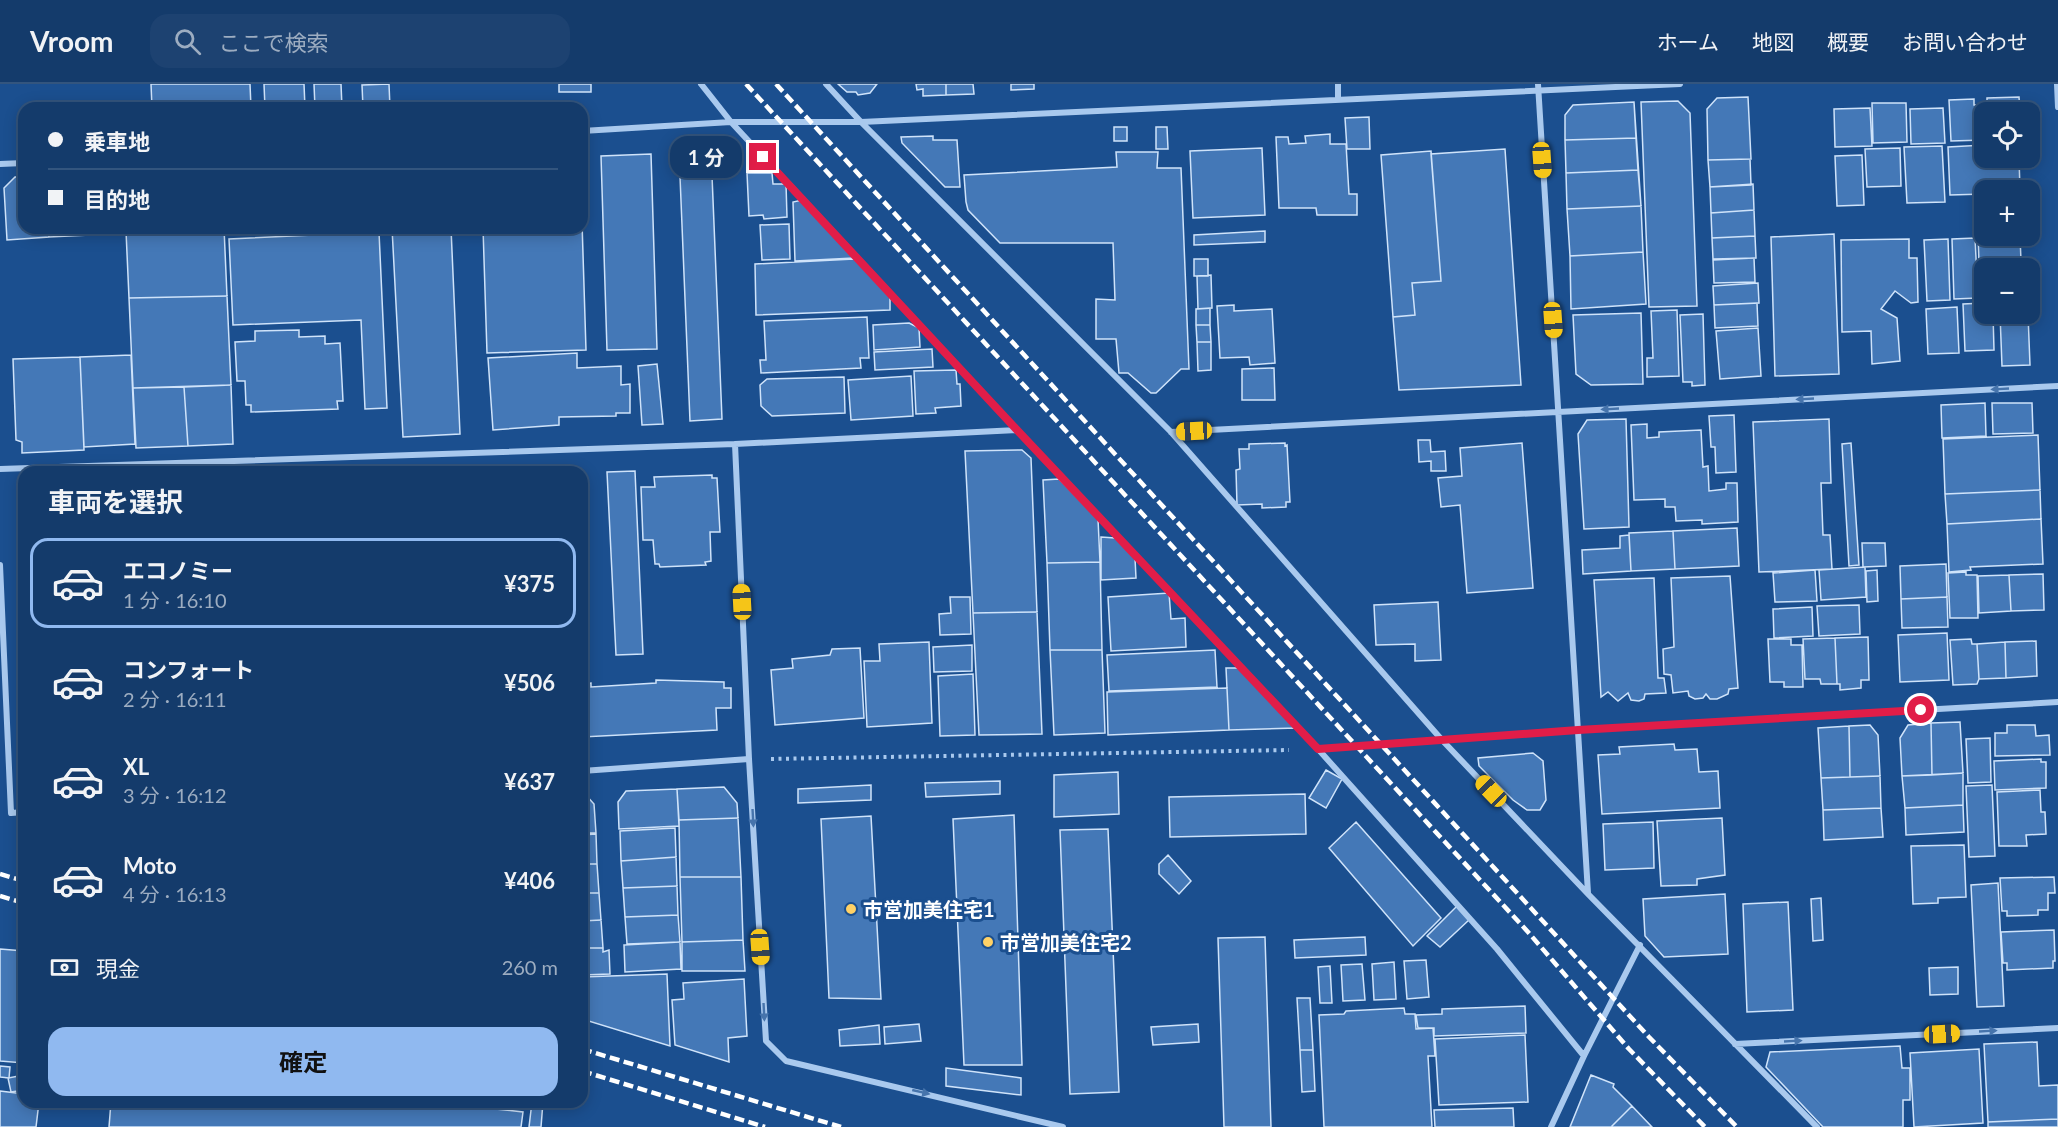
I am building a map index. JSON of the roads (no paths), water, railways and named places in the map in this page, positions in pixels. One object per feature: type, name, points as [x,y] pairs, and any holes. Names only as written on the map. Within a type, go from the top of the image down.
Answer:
[{"type":"street","points":[[701,84],[731,122],[1318,749],[1497,949],[1584,1056]]},
{"type":"street","points":[[826,84],[861,122],[1171,432],[1442,740],[1588,894],[1817,1127]]},
{"type":"street","points":[[1338,84],[1338,100]]},
{"type":"street","points":[[1538,84],[1588,894]]},
{"type":"street","points":[[588,131],[731,122],[861,122],[1680,84]]},
{"type":"street","points":[[2057,84],[2058,107]]},
{"type":"street","points":[[0,164],[18,163]]},
{"type":"street","points":[[1171,432],[2058,386]]},
{"type":"street","points":[[113,466],[735,444],[1017,430]]},
{"type":"street","points":[[735,444],[749,759],[766,1041],[786,1061],[1063,1127]]},
{"type":"street","points":[[0,470],[18,469]]},
{"type":"street","points":[[0,565],[11,813],[18,812]]},
{"type":"street","points":[[1318,749],[1578,730],[2058,702]]},
{"type":"street","points":[[588,771],[749,759]]},
{"type":"street","points":[[1551,1127],[1640,945]]},
{"type":"street","points":[[1735,1044],[2058,1028]]},
{"type":"railway","points":[[746,84],[1528,932],[1629,1049],[1705,1127]]},
{"type":"railway","points":[[776,84],[1649,1037],[1737,1127]]},
{"type":"railway","points":[[0,874],[18,879]]},
{"type":"railway","points":[[0,896],[18,901]]},
{"type":"railway","points":[[588,1051],[841,1127]]},
{"type":"railway","points":[[588,1073],[765,1127]]},
{"type":"place","name":"市営加美住宅1","points":[[851,909]]},
{"type":"place","name":"市営加美住宅2","points":[[988,942]]}]
